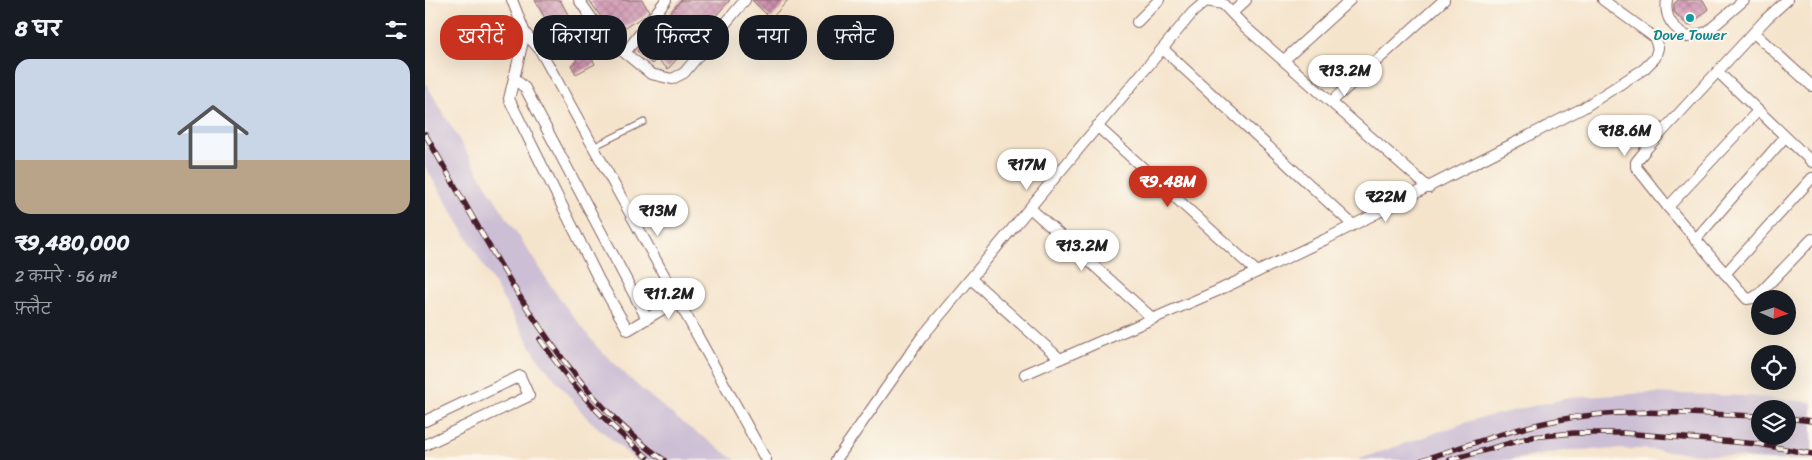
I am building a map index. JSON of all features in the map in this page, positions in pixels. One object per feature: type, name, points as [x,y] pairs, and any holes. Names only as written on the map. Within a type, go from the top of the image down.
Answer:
[{"type":"street","points":[[512,0],[525,33],[540,50],[766,460]]},
{"type":"street","points":[[579,0],[589,15]]},
{"type":"street","points":[[651,0],[657,9]]},
{"type":"street","points":[[627,50],[657,9],[666,0]]},
{"type":"street","points":[[627,55],[651,74],[661,78],[679,76],[695,60],[745,0]]},
{"type":"street","points":[[1137,22],[1159,0]]},
{"type":"street","points":[[1232,13],[1246,0]]},
{"type":"street","points":[[1284,60],[1350,0]]},
{"type":"street","points":[[1331,102],[1444,0]]},
{"type":"street","points":[[1025,374],[1257,272],[1429,188],[1583,108],[1644,69],[1655,58],[1658,48],[1654,37],[1603,0]]},
{"type":"street","points":[[1667,0],[1666,11],[1669,20],[1678,31],[1688,37],[1707,32],[1744,0]]},
{"type":"street","points":[[1787,0],[1754,33],[1636,162],[1639,172],[1695,240],[1743,296],[1747,298],[1753,298],[1812,239]]},
{"type":"street","points":[[836,460],[921,338],[1193,12],[1206,1],[1223,4],[1429,188]]},
{"type":"street","points":[[525,33],[509,99],[599,280],[627,330],[678,300]]},
{"type":"street","points":[[1754,33],[1812,86]]},
{"type":"street","points":[[1163,49],[1353,225]]},
{"type":"street","points":[[1718,72],[1757,112],[1812,162]]},
{"type":"street","points":[[513,78],[525,88],[647,318]]},
{"type":"street","points":[[1668,207],[1757,112]]},
{"type":"street","points":[[1097,126],[1257,272]]},
{"type":"street","points":[[1695,240],[1785,137]]},
{"type":"street","points":[[1725,274],[1812,178]]},
{"type":"street","points":[[1030,208],[1151,317]]},
{"type":"street","points":[[971,279],[1059,358]]},
{"type":"street","points":[[425,421],[520,376],[529,396],[425,445]]},
{"type":"lane","points":[[592,147],[644,122]]},
{"type":"shaded area","points":[[425,82],[489,190],[555,292],[597,347],[639,387],[684,424],[736,460],[635,460],[586,417],[537,357],[425,166]]},
{"type":"shaded area","points":[[1647,393],[1747,396],[1790,400],[1751,400],[1751,445],[1796,445],[1796,401],[1812,402],[1812,460],[1772,460],[1642,449],[1569,450],[1510,460],[1357,460],[1476,419],[1568,398]]},
{"type":"building","points":[[535,0],[560,0],[568,15],[543,15]]},
{"type":"building","points":[[589,0],[642,0],[649,11],[646,15],[637,15],[637,20],[627,26],[627,15],[600,15]]},
{"type":"building","points":[[681,0],[730,0],[717,15],[668,15]]},
{"type":"building","points":[[752,0],[788,0],[775,15],[767,15]]},
{"type":"building","name":"Dove Tower","points":[[1678,0],[1703,0],[1708,9],[1689,26],[1674,12],[1674,4]]},
{"type":"building","points":[[593,60],[595,64],[576,74],[571,65],[577,61]]},
{"type":"building","points":[[647,60],[656,60],[652,64]]},
{"type":"building","points":[[658,60],[676,60],[668,69]]},
{"type":"railway","points":[[425,134],[501,266],[558,353],[591,393],[626,429],[664,460]]},
{"type":"railway","points":[[540,339],[589,402],[647,457]]},
{"type":"railway","points":[[1422,460],[1524,428],[1583,416],[1633,412],[1751,416]]},
{"type":"railway","points":[[1796,419],[1812,421]]},
{"type":"railway","points":[[1450,460],[1532,437],[1574,433],[1623,433],[1759,444],[1812,454]]},
{"type":"place","name":"Dove Tower","points":[[1690,18]]}]
